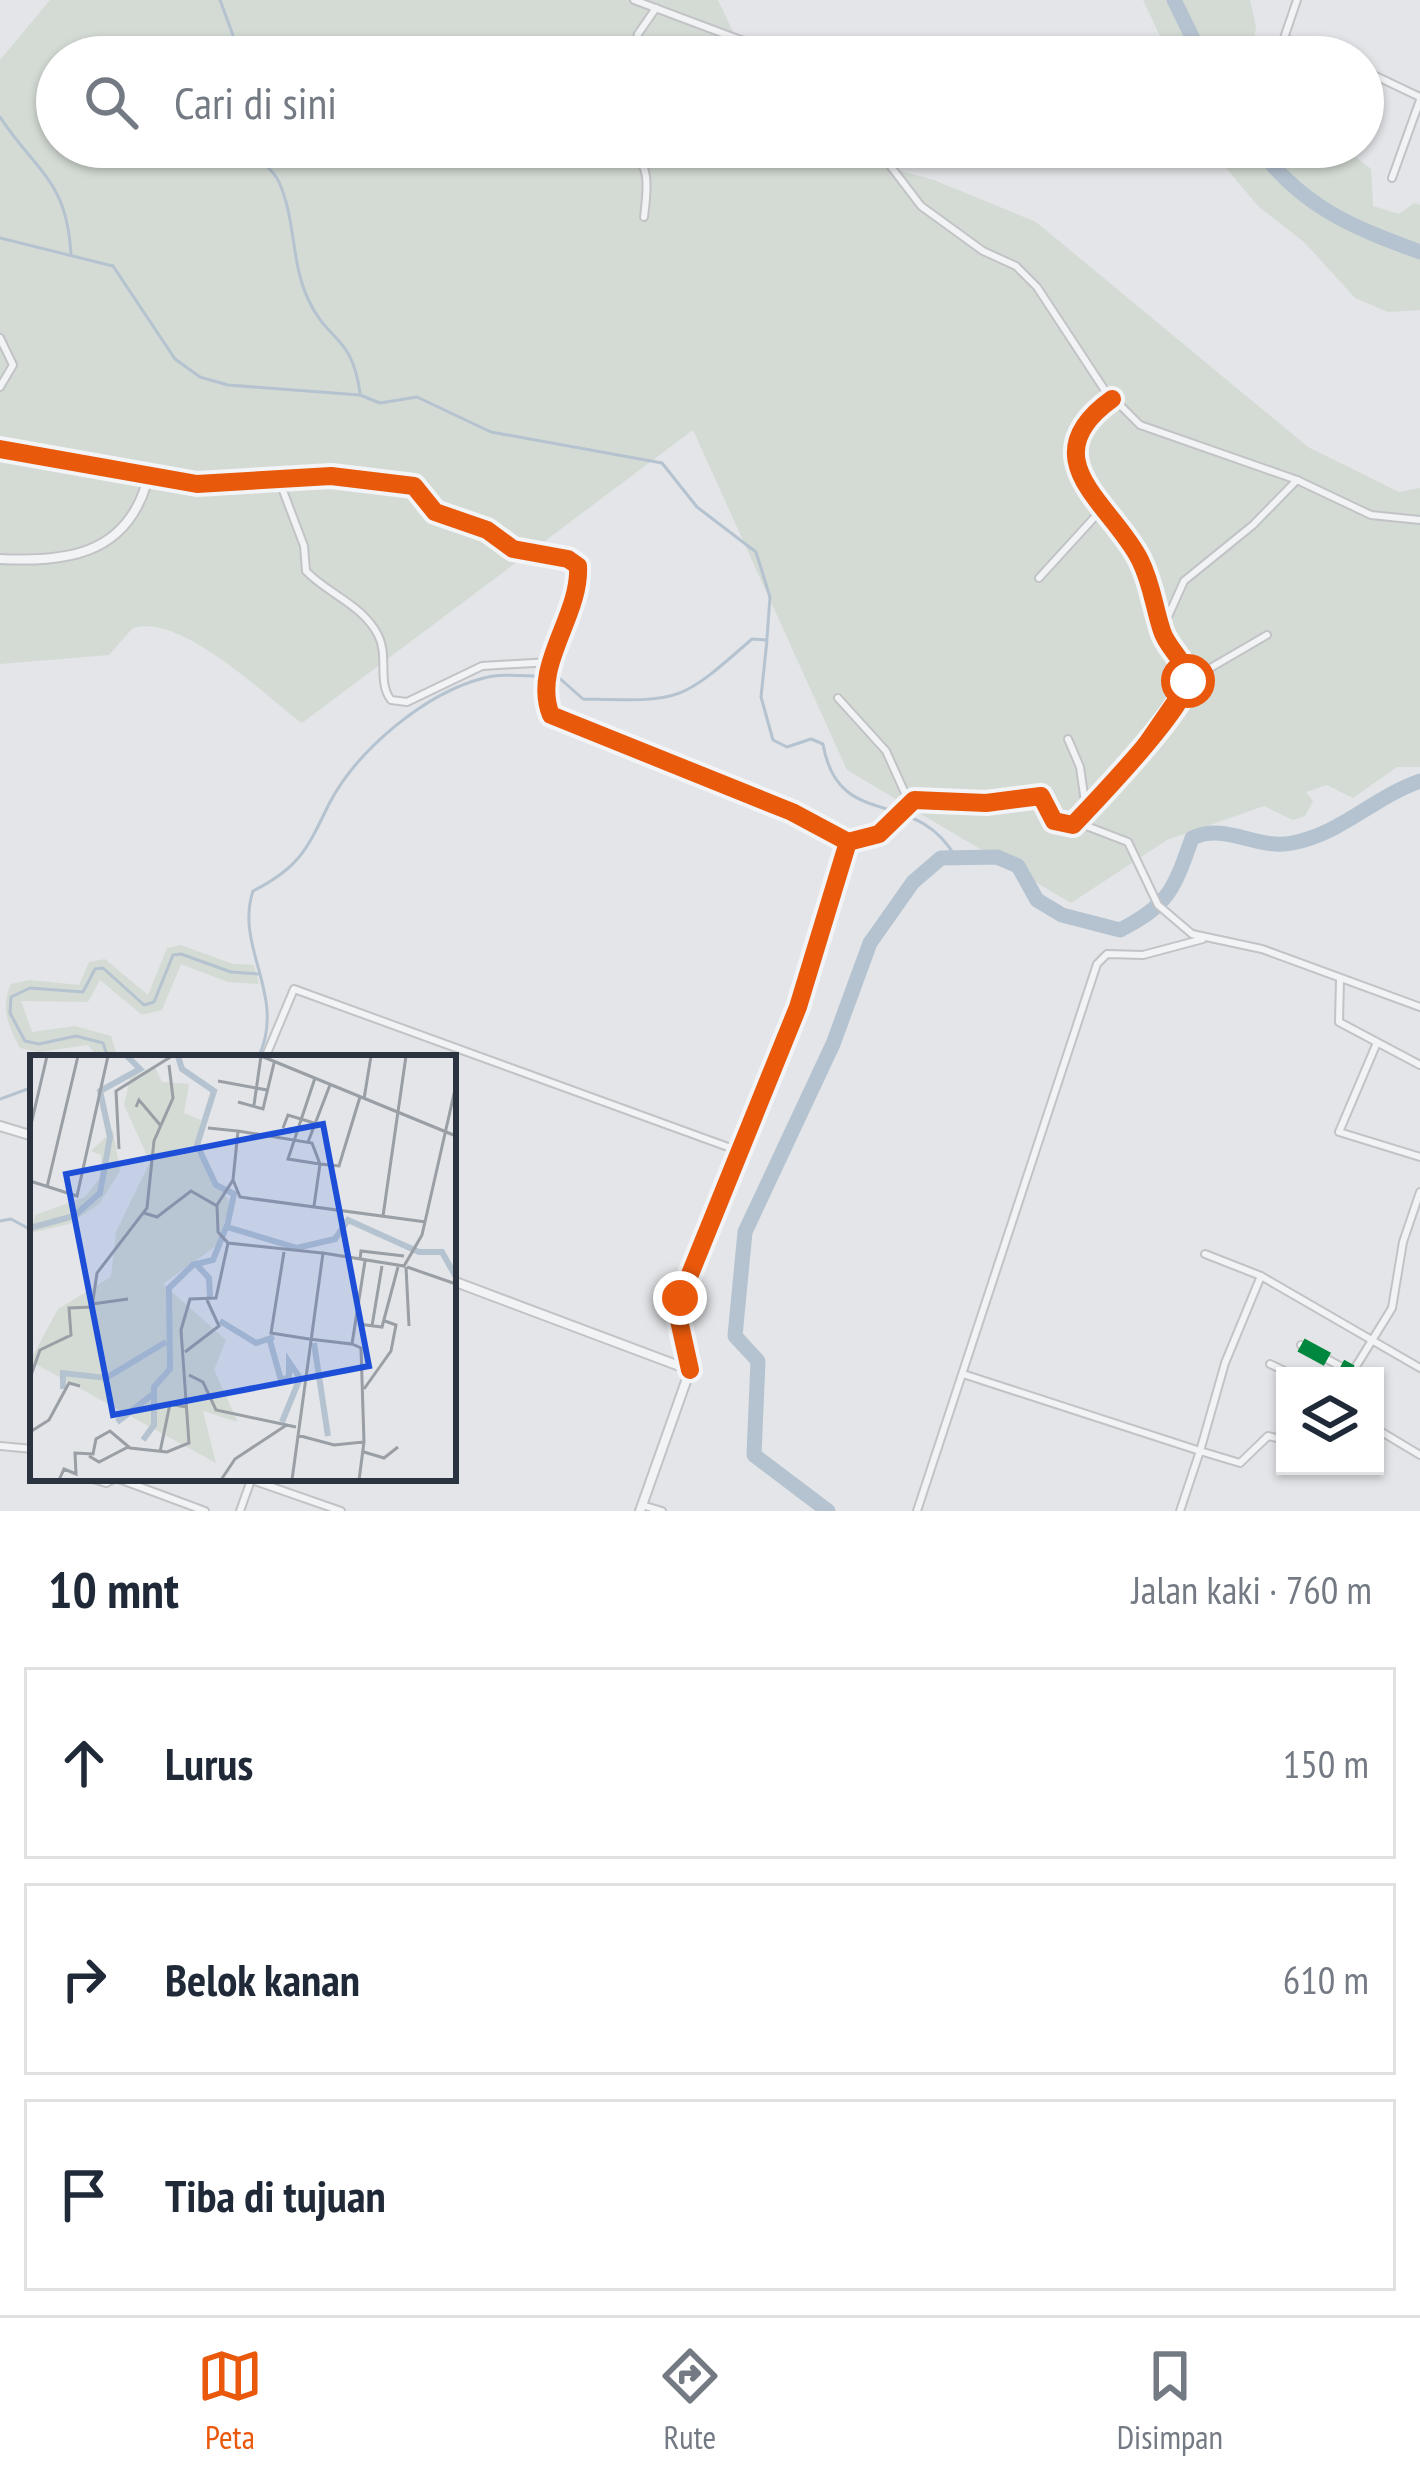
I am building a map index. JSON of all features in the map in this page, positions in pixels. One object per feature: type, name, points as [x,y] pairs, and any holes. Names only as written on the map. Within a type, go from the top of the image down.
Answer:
[{"type":"street","points":[[634,0],[730,36]]},
{"type":"street","points":[[1285,36],[1297,0]]},
{"type":"street","points":[[637,36],[656,8]]},
{"type":"street","points":[[1384,81],[1420,99],[1392,178]]},
{"type":"street","points":[[644,218],[645,168]]},
{"type":"street","points":[[892,168],[921,206],[983,251],[1016,266],[1037,287],[1112,399],[1154,432],[1297,480],[1371,514],[1420,520]]},
{"type":"street","points":[[0,338],[13,365],[0,387]]},
{"type":"street","points":[[1112,399],[1087,422],[1078,453],[1082,487],[1140,559],[1159,605],[1162,632],[1188,681]]},
{"type":"street","points":[[0,449],[133,469],[146,478],[215,485],[331,476],[407,483],[435,512],[487,530],[513,548],[574,561],[579,574],[574,609],[550,671],[548,707],[564,722],[727,784],[848,842],[879,834],[907,805],[1041,796],[1054,821],[1066,827],[1133,761],[1188,681],[1267,635]]},
{"type":"street","points":[[0,559],[50,562],[92,552],[127,520],[146,478]]},
{"type":"street","points":[[279,480],[306,553],[306,571],[360,612],[380,637],[384,689],[391,700],[407,702],[482,666],[550,671]]},
{"type":"street","points":[[1162,632],[1184,581],[1253,525],[1297,480]]},
{"type":"street","points":[[1039,578],[1102,509]]},
{"type":"street","points":[[838,698],[886,751],[907,805]]},
{"type":"street","points":[[1068,739],[1080,766],[1086,812]]},
{"type":"street","points":[[1076,822],[1128,842],[1158,905],[1203,939],[1262,949],[1420,1007]]},
{"type":"street","points":[[662,1511],[641,1508],[690,1370],[677,1311],[798,1007],[848,842]]},
{"type":"street","points":[[917,1511],[1096,964],[1107,954],[1143,956],[1203,939]]},
{"type":"street","points":[[1340,979],[1339,1022],[1420,1065]]},
{"type":"street","points":[[266,1055],[294,988],[739,1150]]},
{"type":"street","points":[[1376,1045],[1339,1132],[1420,1157]]},
{"type":"street","points":[[0,1126],[30,1135]]},
{"type":"street","points":[[1354,1367],[1392,1308],[1403,1242],[1420,1192]]},
{"type":"street","points":[[1205,1254],[1262,1276],[1420,1368]]},
{"type":"street","points":[[1180,1511],[1226,1363],[1262,1276]]},
{"type":"street","points":[[456,1282],[690,1370]]},
{"type":"street","points":[[1301,1345],[1339,1367]]},
{"type":"street","points":[[1270,1364],[1276,1367]]},
{"type":"street","points":[[964,1374],[1240,1463],[1268,1436],[1276,1437]]},
{"type":"street","points":[[1384,1433],[1420,1455]]},
{"type":"street","points":[[0,1446],[30,1449]]},
{"type":"street","points":[[124,1481],[205,1511]]},
{"type":"street","points":[[240,1511],[248,1481]]},
{"type":"street","points":[[255,1481],[340,1511]]},
{"type":"shaded area","points":[[50,0],[718,0],[735,36],[36,36],[36,168],[889,168],[934,180],[1036,222],[1308,447],[1399,492],[1420,488],[1420,767],[1397,767],[1353,798],[1327,785],[1306,792],[1313,801],[1305,816],[1293,820],[1264,806],[1167,840],[1071,903],[847,770],[693,430],[302,723],[221,659],[174,632],[152,627],[133,628],[109,655],[0,664],[0,60]]},
{"type":"shaded area","points":[[1143,0],[1250,0],[1254,36],[1160,36]]},
{"type":"shaded area","points":[[1226,168],[1370,168],[1373,206],[1399,214],[1414,203],[1420,205],[1420,310],[1388,312],[1355,298],[1304,242],[1259,207]]},
{"type":"shaded area","points":[[181,945],[233,964],[254,965],[259,984],[228,982],[181,964],[162,1010],[142,1015],[100,980],[88,1002],[21,1001],[32,1032],[75,1026],[111,1036],[117,1055],[96,1055],[88,1045],[39,1052],[20,1048],[7,1016],[11,984],[30,980],[79,985],[89,962],[105,959],[148,995],[167,948]]},
{"type":"waterway","points":[[220,0],[233,36]]},
{"type":"waterway","points":[[1174,0],[1192,36]]},
{"type":"waterway","points":[[0,117],[36,164]]},
{"type":"waterway","points":[[39,168],[57,193],[71,255]]},
{"type":"waterway","points":[[269,168],[288,211],[308,299],[345,349],[360,393]]},
{"type":"waterway","points":[[1275,168],[1330,213],[1420,252]]},
{"type":"waterway","points":[[0,238],[113,266],[175,359],[200,377],[228,385],[360,395],[380,403],[417,397],[491,432],[662,463],[697,507],[756,552],[770,597],[767,638]]},
{"type":"waterway","points":[[259,1055],[267,1014],[250,932],[253,891],[282,874],[300,855],[341,784],[375,744],[439,696],[484,678],[557,676],[583,699],[660,698],[692,687],[752,639],[767,640],[761,697],[773,740],[787,747],[811,739],[823,744],[831,771],[844,789],[920,822],[956,858]]},
{"type":"waterway","points":[[828,1511],[754,1455],[758,1361],[735,1336],[745,1232],[833,1044],[870,943],[913,882],[941,858],[997,857],[1018,866],[1037,900],[1062,915],[1120,930],[1168,894],[1192,838],[1217,833],[1292,843],[1326,832],[1420,781]]},
{"type":"waterway","points":[[107,1055],[103,1043],[76,1036],[39,1044],[25,1041],[10,1013],[11,997],[30,988],[83,992],[95,969],[103,968],[144,1005],[154,1002],[173,955],[181,954],[231,972],[258,974]]},
{"type":"waterway","points":[[0,1099],[30,1088]]},
{"type":"waterway","points":[[0,1221],[11,1219],[30,1229]]},
{"type":"marked path","points":[[1301,1345],[1342,1367]]},
{"type":"cycle path","points":[[690,1370],[677,1311],[680,1299],[798,1007],[848,842],[879,834],[914,800],[986,803],[1041,796],[1054,821],[1073,825],[1139,753],[1184,692],[1187,673],[1165,637],[1140,560],[1084,481],[1077,462],[1077,442],[1088,421],[1112,399]]},
{"type":"cycle path","points":[[0,449],[197,484],[331,476],[414,486],[435,512],[487,530],[513,549],[568,559],[578,566],[577,585],[547,678],[551,715],[792,812],[848,842]]},
{"type":"route","points":[[680,1298],[798,1007],[848,842],[879,834],[909,803],[926,798],[986,803],[1041,796],[1054,821],[1060,826],[1073,825],[1133,761],[1185,692],[1188,681]]}]
